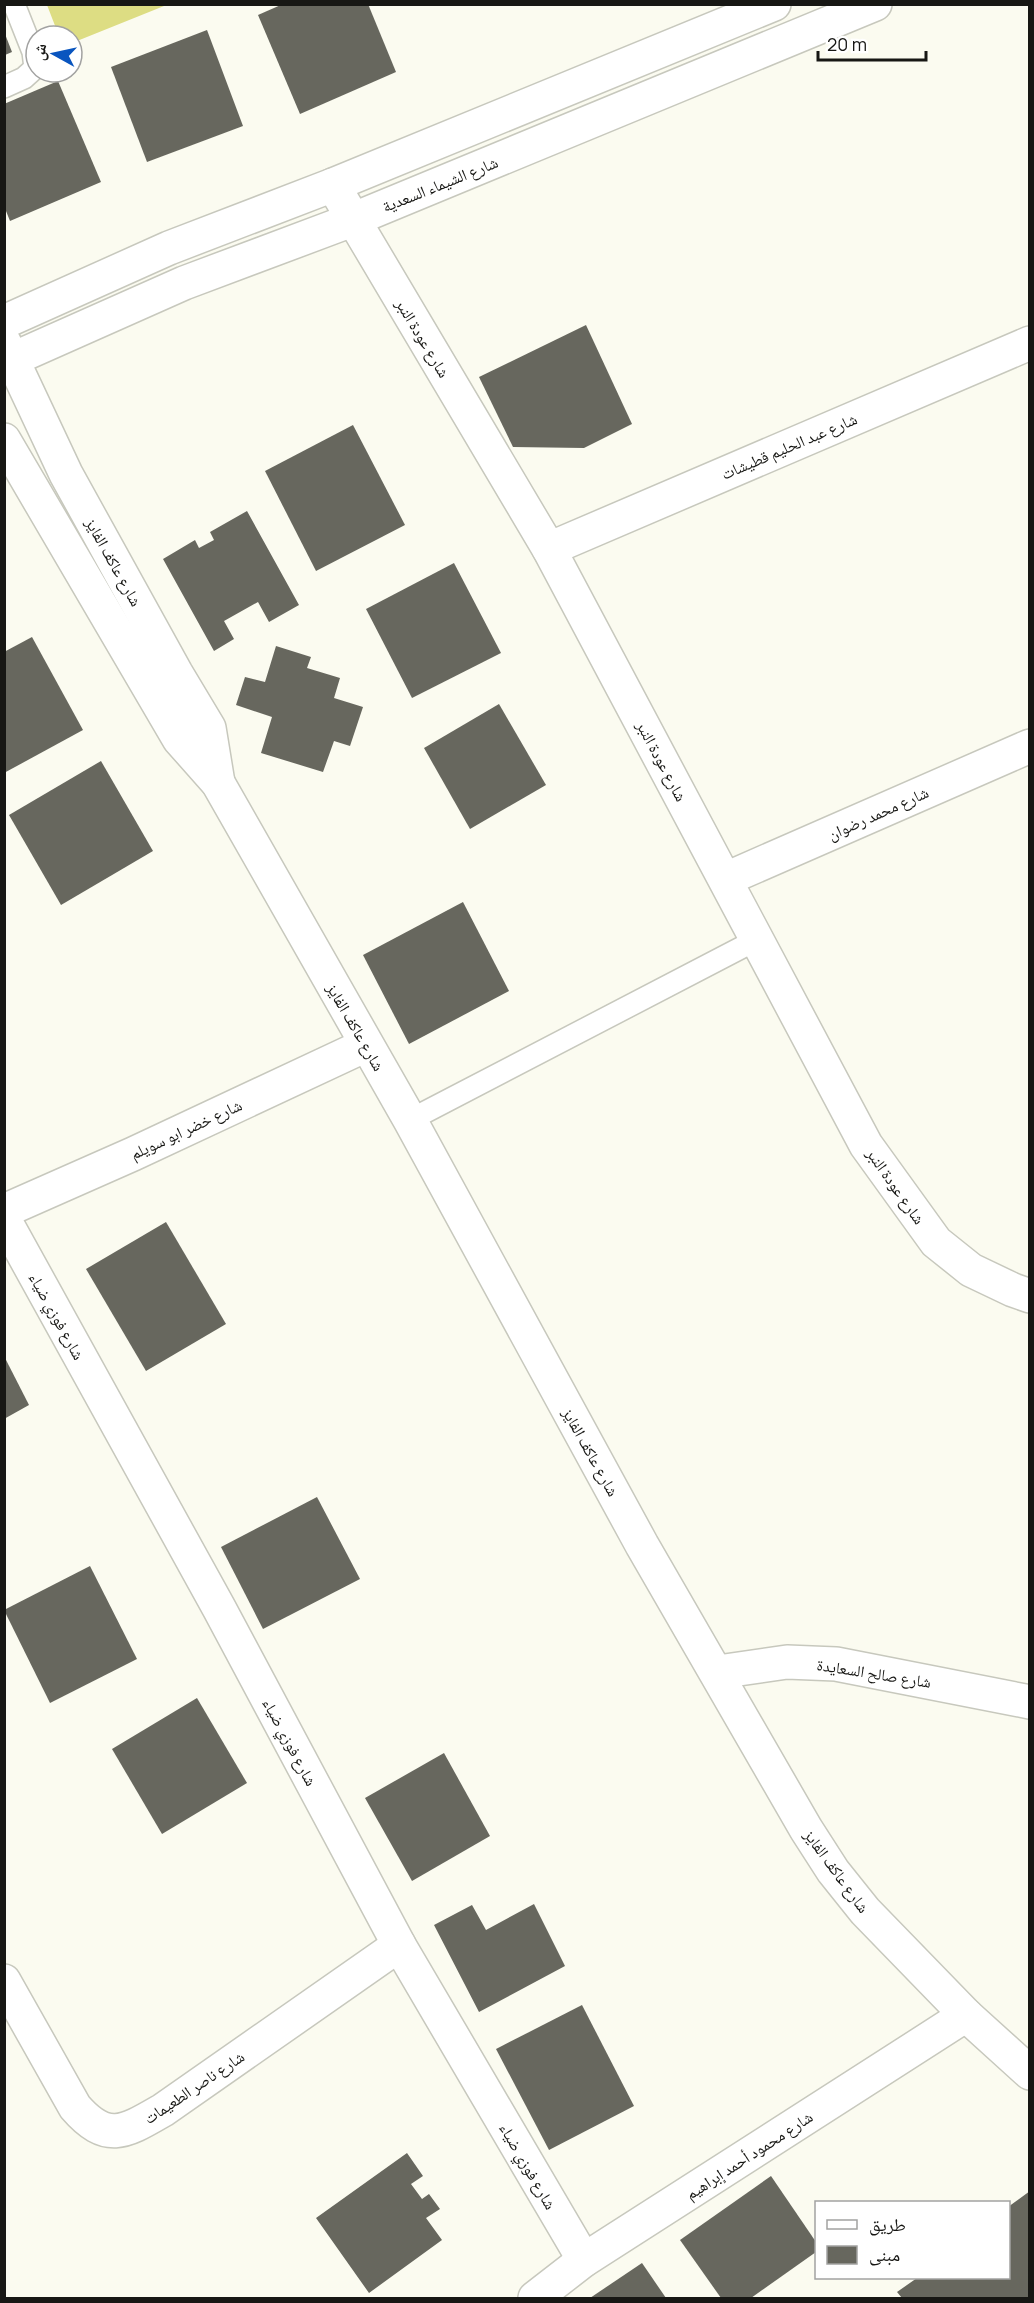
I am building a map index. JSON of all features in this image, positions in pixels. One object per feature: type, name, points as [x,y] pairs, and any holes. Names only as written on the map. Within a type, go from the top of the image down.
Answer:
[{"type":"street","points":[[4,322],[169,248],[333,185],[774,4]]},
{"type":"street","name":"شارع الشيماء السعدية","points":[[7,355],[184,283],[352,220],[875,4]]},
{"type":"street","name":"شارع عودة النبر","points":[[333,185],[549,549],[866,1145],[936,1242],[971,1270],[1029,1296]]},
{"type":"street","name":"شارع عبد الحليم قطيشات","points":[[549,549],[1029,344]]},
{"type":"street","name":"شارع عاكف الفايز","points":[[7,355],[66,474],[209,728],[218,783]]},
{"type":"street","name":"شارع عاكف الفايز","points":[[4,440],[179,739],[218,783],[410,1120],[642,1545],[717,1672],[775,1778],[833,1871],[865,1911],[966,2015],[1029,2073]]},
{"type":"street","name":"شارع محمد رضوان","points":[[726,879],[1029,746]]},
{"type":"street","name":"شارع خضر ابو سويلم","points":[[4,1211],[133,1154],[366,1045]]},
{"type":"street","name":"شارع فوزي ضياء","points":[[4,1219],[224,1618],[399,1945],[584,2260]]},
{"type":"street","name":"شارع صالح السعايدة","points":[[717,1672],[787,1662],[836,1664],[1029,1702]]},
{"type":"street","name":"شارع ناصر الطعيمات","points":[[4,1981],[75,2107],[89,2124],[108,2132],[132,2128],[163,2110],[399,1945]]},
{"type":"street","name":"شارع محمود أحمد إبراهيم","points":[[535,2298],[584,2260],[966,2015]]},
{"type":"lane","points":[[4,87],[24,78],[35,68],[33,52],[14,4]]},
{"type":"lane","points":[[410,1120],[756,940]]},
{"type":"shaded area","points":[[169,4],[84,38],[84,24],[54,24],[47,5]]},
{"type":"building","points":[[283,4],[368,4],[396,72],[300,114],[258,15]]},
{"type":"building","points":[[207,30],[243,126],[147,162],[111,67]]},
{"type":"building","points":[[5,34],[12,52],[5,55]]},
{"type":"building","points":[[51,84],[59,84],[101,182],[10,221],[4,206],[4,104]]},
{"type":"building","points":[[586,325],[632,424],[584,448],[513,447],[479,377]]},
{"type":"building","points":[[353,425],[405,525],[316,571],[265,471]]},
{"type":"building","points":[[247,511],[299,605],[269,622],[258,602],[224,621],[234,639],[214,651],[163,559],[195,540],[199,548],[214,540],[210,532]]},
{"type":"building","points":[[454,563],[501,653],[412,698],[366,609]]},
{"type":"building","points":[[32,637],[83,730],[4,773],[4,652]]},
{"type":"building","points":[[276,646],[311,657],[307,668],[340,678],[334,698],[363,707],[350,746],[334,741],[323,772],[261,753],[272,717],[236,705],[245,677],[265,682]]},
{"type":"building","points":[[499,704],[546,785],[470,829],[424,748]]},
{"type":"building","points":[[101,761],[153,851],[61,905],[9,815]]},
{"type":"building","points":[[463,902],[509,991],[409,1044],[363,955]]},
{"type":"building","points":[[166,1222],[226,1324],[146,1371],[86,1269]]},
{"type":"building","points":[[4,1356],[29,1405],[4,1419]]},
{"type":"building","points":[[317,1497],[360,1579],[263,1629],[221,1547]]},
{"type":"building","points":[[90,1566],[137,1659],[50,1703],[4,1610]]},
{"type":"building","points":[[197,1698],[247,1783],[162,1834],[112,1749]]},
{"type":"building","points":[[444,1753],[490,1836],[412,1881],[365,1798]]},
{"type":"building","points":[[534,1904],[565,1966],[479,2012],[434,1925],[472,1905],[486,1930]]},
{"type":"building","points":[[582,2005],[634,2106],[549,2150],[496,2049]]},
{"type":"building","points":[[407,2153],[423,2176],[411,2184],[422,2199],[429,2194],[440,2209],[426,2218],[442,2240],[369,2293],[316,2218]]},
{"type":"building","points":[[771,2176],[815,2241],[815,2253],[751,2298],[721,2298],[680,2240]]},
{"type":"building","points":[[1030,2191],[1030,2298],[902,2298],[897,2292],[916,2279],[1010,2279],[1010,2206]]},
{"type":"building","points":[[642,2263],[666,2298],[590,2298]]}]
